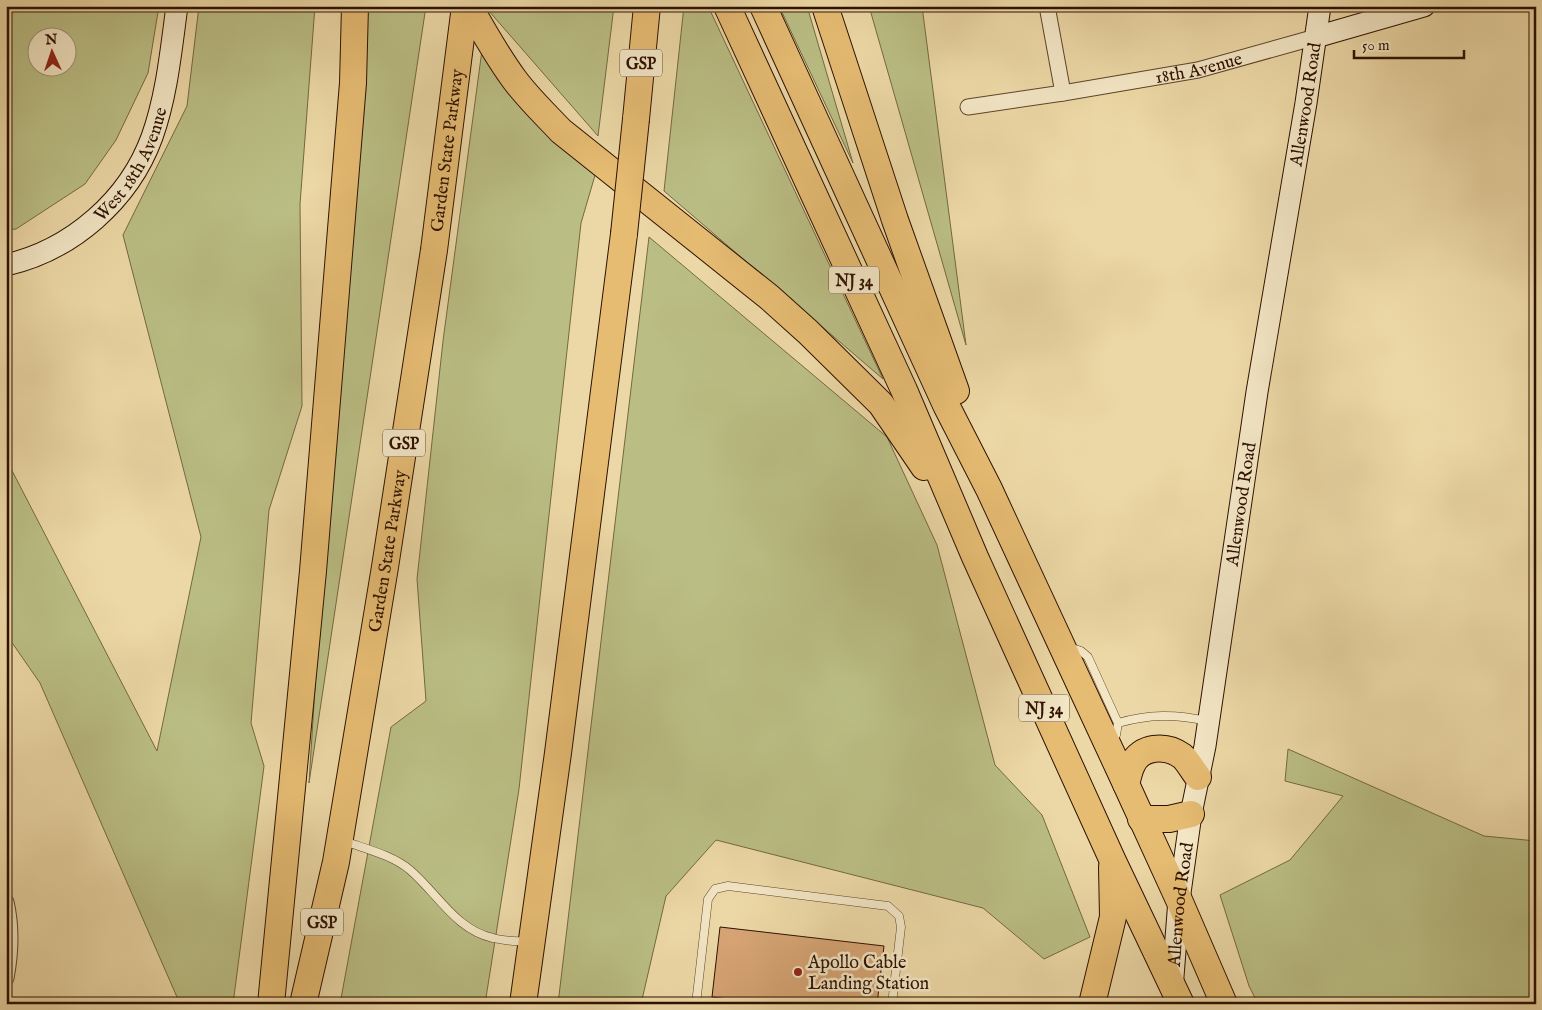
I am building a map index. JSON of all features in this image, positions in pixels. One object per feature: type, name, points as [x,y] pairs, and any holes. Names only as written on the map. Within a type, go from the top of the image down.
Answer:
[{"type":"highway","points":[[271,1004],[314,571],[353,83],[355,6]]},
{"type":"highway","name":"Garden State Parkway","points":[[303,1004],[339,840],[385,567],[434,250],[465,6]]},
{"type":"highway","points":[[469,6],[488,40],[514,79],[532,101],[561,130],[769,297],[808,332],[881,404],[913,450],[975,556]]},
{"type":"highway","name":"GSP","points":[[523,1004],[624,234],[646,6]]},
{"type":"highway","name":"NJ 34","points":[[727,6],[904,390],[975,556],[1175,997]]},
{"type":"highway","name":"NJ 34","points":[[763,6],[946,405],[989,488]]},
{"type":"highway","points":[[825,6],[895,220],[989,488],[1061,644],[1113,734],[1126,784],[1224,1004]]},
{"type":"highway","points":[[1126,784],[1132,764],[1145,751],[1160,748],[1170,750],[1182,756],[1198,778]]},
{"type":"highway","points":[[1141,819],[1169,819],[1191,814]]},
{"type":"highway","points":[[1092,1004],[1113,917],[1112,859]]},
{"type":"street","name":"West 18th Avenue","points":[[6,265],[43,252],[80,231],[111,204],[134,173],[152,136],[164,96],[177,6]]},
{"type":"street","points":[[1047,6],[1063,93]]},
{"type":"street","name":"Allenwood Road","points":[[1175,997],[1179,900],[1191,814],[1208,721],[1257,392],[1320,6]]},
{"type":"street","name":"18th Avenue","points":[[968,107],[1198,70],[1424,6]]},
{"type":"street","points":[[6,902],[10,935],[10,958],[6,978]]},
{"type":"lane","points":[[1113,734],[1139,717],[1165,715],[1208,721]]},
{"type":"lane","points":[[339,840],[389,857],[410,870],[461,922],[472,929],[491,938],[532,943]]},
{"type":"lane","points":[[696,1004],[708,899],[715,889],[728,886],[888,906],[899,916],[901,927],[892,1004]]},
{"type":"green space","points":[[6,6],[159,6],[148,73],[116,140],[85,184],[16,229],[6,230]]},
{"type":"green space","points":[[199,6],[315,6],[300,204],[302,406],[269,510],[251,723],[264,766],[233,1004],[180,1004],[40,683],[6,634],[6,459],[157,751],[201,537],[123,235],[187,106]]},
{"type":"green space","points":[[358,6],[426,6],[309,783]]},
{"type":"green space","points":[[488,6],[614,6],[598,136],[488,10]]},
{"type":"green space","points":[[684,6],[708,6],[883,379],[664,191]]},
{"type":"green space","points":[[779,6],[807,6],[853,163]]},
{"type":"green space","points":[[869,6],[922,6],[966,345]]},
{"type":"green space","points":[[482,50],[596,172],[581,223],[519,789],[485,1004],[340,1004],[391,727],[426,701],[417,579],[443,341]]},
{"type":"green space","points":[[649,237],[887,437],[937,545],[995,765],[1042,815],[1090,937],[1044,959],[983,908],[716,840],[666,896],[641,1004],[558,1004]]},
{"type":"green space","points":[[1288,749],[1484,836],[1536,841],[1536,1004],[1258,1004],[1249,986],[1220,895],[1290,860],[1343,796],[1285,781]]},
{"type":"building","name":"Apollo Cable Landing Station","points":[[720,927],[884,946],[877,1004],[770,1004],[712,997]]},
{"type":"place","name":"Apollo Cable Landing Station","points":[[798,972]]}]
